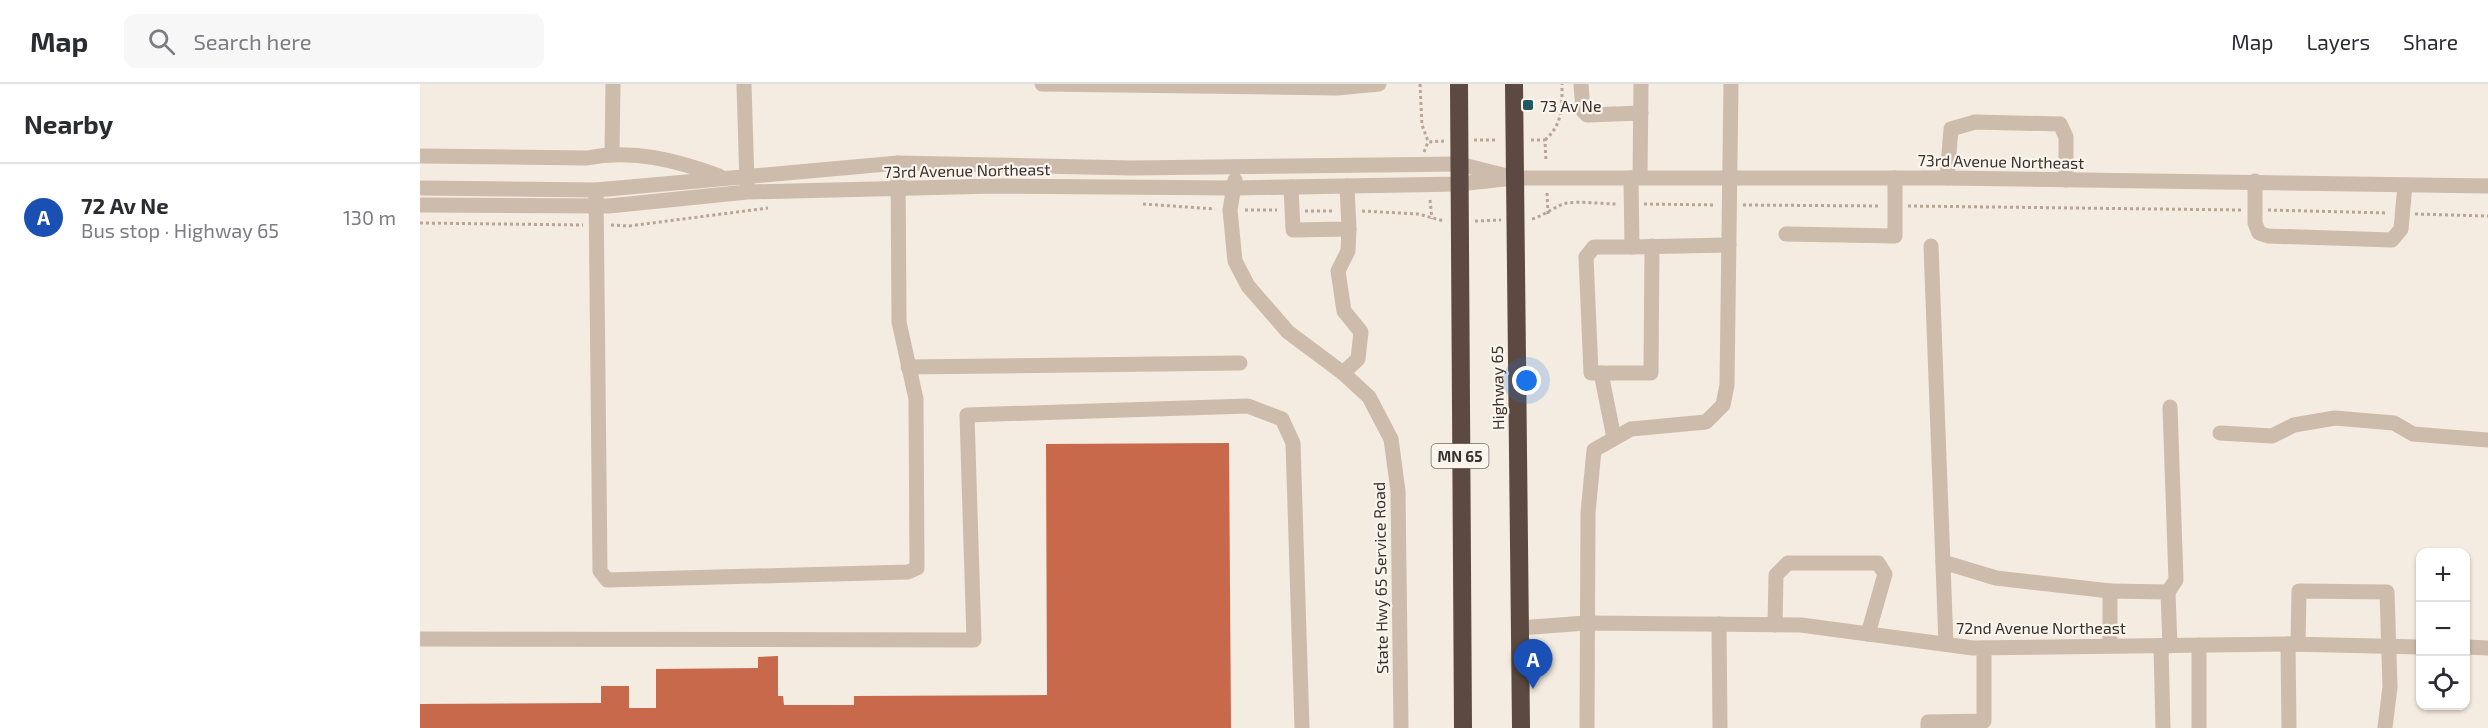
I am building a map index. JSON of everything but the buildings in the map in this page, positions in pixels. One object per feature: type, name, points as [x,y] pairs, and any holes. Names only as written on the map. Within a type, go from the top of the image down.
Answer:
[{"type":"highway","name":"MN 65","points":[[1459,84],[1463,728]]},
{"type":"highway","name":"Highway 65","points":[[1514,84],[1521,728]]},
{"type":"street","points":[[612,153],[613,84]]},
{"type":"street","points":[[744,84],[747,192]]},
{"type":"street","points":[[1042,84],[1337,88],[1379,84]]},
{"type":"street","points":[[1581,84],[1583,111],[1587,115],[1641,113]]},
{"type":"street","points":[[1632,247],[1641,84]]},
{"type":"street","points":[[1587,728],[1588,513],[1594,450],[1631,429],[1706,422],[1723,405],[1727,385],[1731,84]]},
{"type":"street","points":[[1947,178],[1951,129],[1975,122],[2060,124],[2066,137],[2066,180]]},
{"type":"street","name":"73rd Avenue Northeast","points":[[420,156],[587,158],[612,153],[684,162],[723,177]]},
{"type":"street","points":[[596,190],[600,570],[607,580],[908,572],[917,568],[916,399],[899,322],[898,163]]},
{"type":"street","name":"73rd Avenue Northeast","points":[[420,188],[596,190],[898,163],[1133,168],[1459,164],[1514,178]]},
{"type":"street","name":"State Hwy 65 Service Road","points":[[1234,167],[1235,188],[1230,210],[1235,261],[1248,286],[1287,332],[1343,373],[1369,397],[1391,439],[1398,490],[1401,728]]},
{"type":"street","name":"73rd Avenue Northeast","points":[[420,205],[597,206],[747,192],[995,186],[1235,188],[1459,184],[1514,178],[1947,178],[2488,186]]},
{"type":"street","points":[[1786,234],[1895,236],[1895,178]]},
{"type":"street","points":[[2255,181],[2255,223],[2259,232],[2268,236],[2392,240],[2401,229],[2405,184]]},
{"type":"street","points":[[1343,373],[1358,359],[1361,332],[1344,311],[1338,271],[1348,251],[1347,186]]},
{"type":"street","points":[[1291,187],[1293,230],[1349,229]]},
{"type":"street","points":[[1652,246],[1651,373],[1591,373],[1586,257],[1594,247],[1632,247],[1652,246],[1729,245]]},
{"type":"street","points":[[1931,246],[1946,645]]},
{"type":"street","points":[[908,367],[1240,363]]},
{"type":"street","points":[[1601,373],[1614,438]]},
{"type":"street","points":[[420,639],[974,640],[967,415],[1248,406],[1282,419],[1293,443],[1302,728]]},
{"type":"street","points":[[2163,728],[2168,592],[2176,580],[2170,407]]},
{"type":"street","points":[[2220,433],[2272,436],[2294,425],[2335,418],[2394,423],[2413,435],[2488,440]]},
{"type":"street","points":[[1943,562],[1996,578],[2110,591],[2168,592]]},
{"type":"street","points":[[1775,625],[1776,575],[1788,563],[1878,563],[1885,574],[1868,634]]},
{"type":"street","points":[[2110,591],[2110,646]]},
{"type":"street","points":[[2289,728],[2293,644],[2299,591],[2387,592],[2390,687],[2385,728]]},
{"type":"street","name":"72nd Avenue Northeast","points":[[1519,628],[1586,623],[1801,625],[1984,648],[2293,644],[2416,646]]},
{"type":"street","points":[[1719,624],[1720,728]]},
{"type":"street","points":[[2199,645],[2199,728]]},
{"type":"street","points":[[2470,647],[2488,648]]},
{"type":"street","points":[[1928,728],[1928,722],[1984,724],[1984,648]]},
{"type":"path","points":[[1420,84],[1422,124],[1428,142]]},
{"type":"path","points":[[1545,140],[1554,133],[1562,116],[1562,84]]},
{"type":"place","name":"73 Av Ne","points":[[1528,105]]},
{"type":"place","name":"72 Av Ne","points":[[1533,689]]}]
